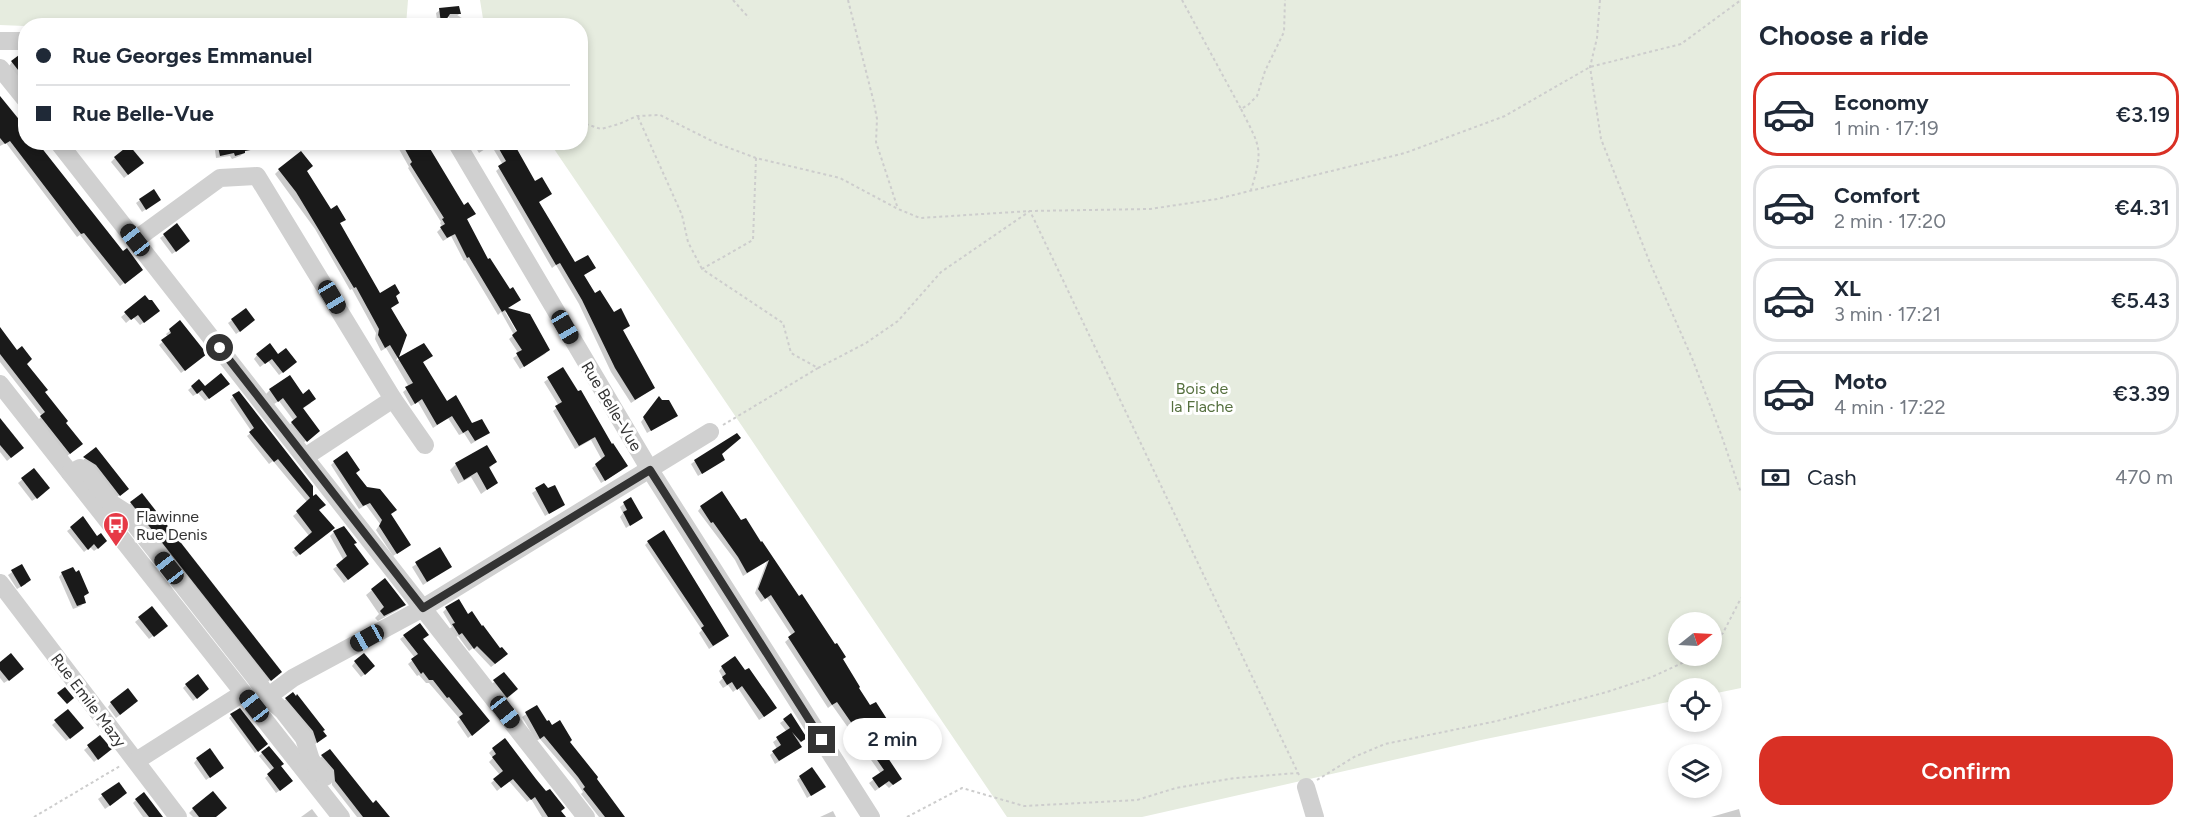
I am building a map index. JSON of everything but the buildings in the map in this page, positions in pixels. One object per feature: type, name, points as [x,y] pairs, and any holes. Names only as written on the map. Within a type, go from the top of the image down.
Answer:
[{"type":"street","points":[[0,41],[18,41]]},
{"type":"street","points":[[0,68],[18,90]]},
{"type":"street","points":[[64,150],[586,817]]},
{"type":"street","name":"Rue Belle-Vue","points":[[461,150],[650,470],[871,817]]},
{"type":"street","points":[[135,240],[220,178],[257,176],[393,399],[425,445]]},
{"type":"street","points":[[0,384],[254,700],[279,706],[304,738],[311,760],[344,804],[342,817]]},
{"type":"street","points":[[304,457],[393,399]]},
{"type":"street","points":[[134,759],[254,700],[423,608],[710,432]]},
{"type":"street","name":"Rue Emile Mazy","points":[[0,583],[178,817]]},
{"type":"street","points":[[1302,780],[1315,817]]},
{"type":"path","points":[[733,0],[749,18]]},
{"type":"path","points":[[848,0],[874,103],[877,119],[876,142],[898,208]]},
{"type":"path","points":[[1182,0],[1259,145],[1260,163],[1251,191]]},
{"type":"path","points":[[1241,108],[1257,96],[1265,71],[1284,33],[1285,0]]},
{"type":"path","points":[[1600,0],[1597,38],[1590,67],[1601,139],[1650,263],[1692,358],[1741,493]]},
{"type":"path","points":[[588,125],[601,129],[638,116],[660,115],[717,143],[756,158],[840,178],[920,218],[1030,211],[1150,209],[1217,199],[1405,153],[1505,116],[1590,67],[1681,44],[1741,0]]},
{"type":"path","points":[[638,116],[682,215],[688,242],[702,269],[783,323],[791,353],[818,368]]},
{"type":"path","points":[[702,269],[753,240],[756,158]]},
{"type":"path","points":[[710,432],[818,368],[866,343],[898,321],[941,272],[1030,211]]},
{"type":"path","points":[[1030,211],[1302,780]]},
{"type":"path","points":[[1722,635],[1741,598]]},
{"type":"path","points":[[907,817],[962,788],[1024,806],[1137,800],[1176,788],[1235,778],[1302,780],[1385,744],[1497,721],[1607,692],[1652,677],[1676,666]]},
{"type":"path","points":[[34,817],[134,759]]},
{"type":"green space","points":[[0,0],[408,0],[407,18],[18,18],[18,26],[0,25]]},
{"type":"green space","name":"Bois de la Flache","points":[[480,0],[1741,0],[1741,688],[1722,692],[1722,678],[1668,678],[1668,702],[1481,740],[1142,817],[1007,817],[555,150],[588,150],[588,18],[483,18]]},
{"type":"place","name":"Flawinne Rue Denis","points":[[116,548]]},
{"type":"route","points":[[220,348],[423,608],[650,470],[822,740]]}]
